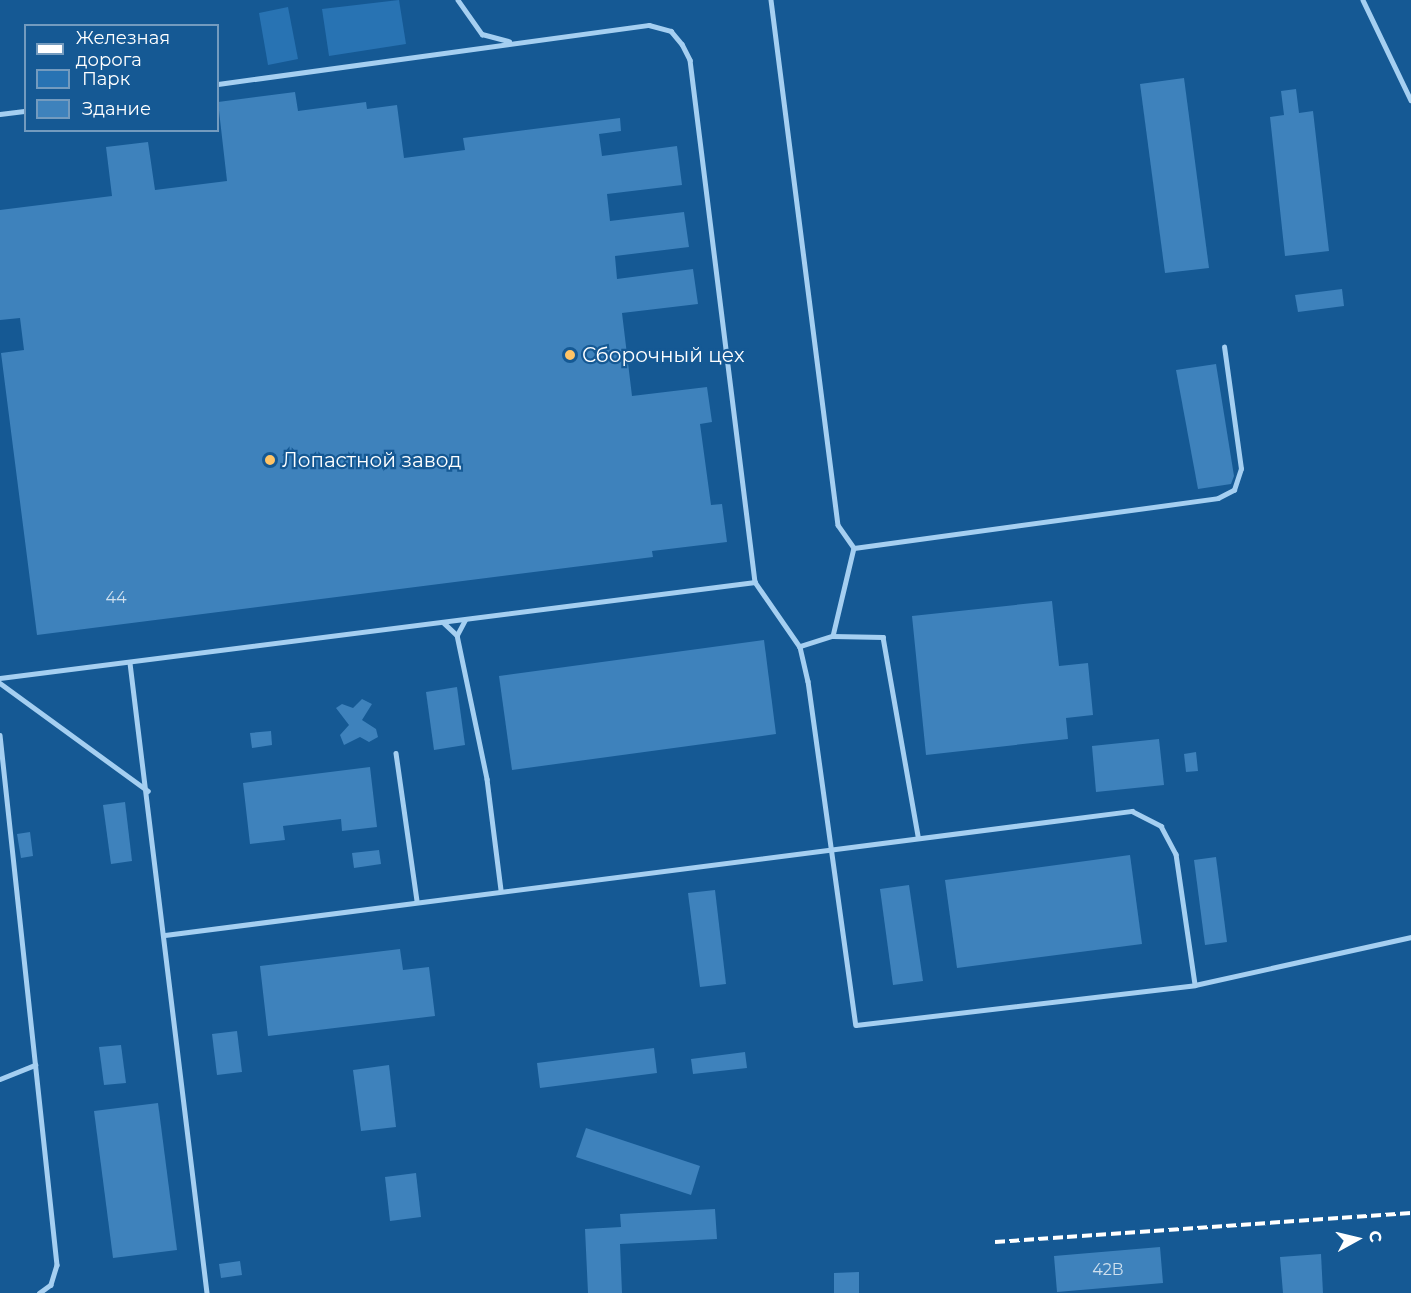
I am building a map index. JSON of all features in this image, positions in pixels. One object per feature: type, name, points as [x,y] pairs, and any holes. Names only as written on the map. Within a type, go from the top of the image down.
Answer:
[{"type":"lane","points":[[458,0],[482,34],[516,41]]},
{"type":"lane","points":[[771,0],[838,525],[854,548],[834,636]]},
{"type":"lane","points":[[1363,0],[1411,100]]},
{"type":"lane","points":[[219,84],[516,41],[649,25],[676,34],[690,60],[755,582],[800,647],[856,1025],[1195,985],[1411,937]]},
{"type":"lane","points":[[0,114],[24,111]]},
{"type":"lane","points":[[854,548],[1218,498],[1234,490],[1241,470],[1224,347]]},
{"type":"lane","points":[[0,678],[755,582]]},
{"type":"lane","points":[[457,635],[465,620]]},
{"type":"lane","points":[[444,623],[457,635],[488,779],[501,890]]},
{"type":"lane","points":[[800,647],[834,636],[883,637],[918,836]]},
{"type":"lane","points":[[130,663],[148,791],[207,1293]]},
{"type":"lane","points":[[0,684],[148,791]]},
{"type":"lane","points":[[0,735],[57,1265],[51,1285],[40,1293]]},
{"type":"lane","points":[[396,753],[417,902]]},
{"type":"lane","points":[[165,935],[830,847],[1132,811],[1161,826],[1176,854],[1195,985]]},
{"type":"lane","points":[[0,1079],[35,1065]]},
{"type":"green space","points":[[399,0],[406,44],[329,56],[322,9]]},
{"type":"green space","points":[[288,7],[298,59],[268,65],[259,13]]},
{"type":"building","points":[[1184,78],[1209,268],[1165,273],[1140,84]]},
{"type":"building","points":[[1296,89],[1299,113],[1313,111],[1329,251],[1285,256],[1270,117],[1284,115],[1281,91]]},
{"type":"building","name":"Лопастной завод","points":[[295,92],[298,111],[366,102],[367,109],[397,105],[404,158],[465,150],[463,138],[620,118],[621,131],[599,134],[602,156],[677,146],[682,185],[607,194],[610,221],[684,212],[689,247],[615,256],[617,279],[693,269],[698,304],[622,313],[632,396],[707,387],[712,422],[700,424],[711,505],[722,504],[727,542],[652,551],[653,557],[37,635],[1,353],[24,350],[20,318],[0,320],[0,210],[112,196],[106,147],[148,142],[155,190],[227,181],[219,102]]},
{"type":"building","points":[[1342,289],[1344,306],[1298,312],[1295,295]]},
{"type":"building","points":[[1216,364],[1234,476],[1231,484],[1198,489],[1176,370]]},
{"type":"building","points":[[1052,601],[1059,666],[1088,663],[1093,715],[1066,718],[1068,739],[926,755],[912,616]]},
{"type":"building","points":[[764,640],[776,734],[512,770],[499,676]]},
{"type":"building","points":[[457,687],[465,745],[434,750],[426,692]]},
{"type":"building","points":[[362,699],[372,704],[362,720],[376,729],[378,737],[369,742],[360,737],[344,745],[340,735],[349,725],[336,708],[342,704],[353,708]]},
{"type":"building","points":[[271,731],[272,745],[252,748],[250,733]]},
{"type":"building","points":[[1159,739],[1164,785],[1096,792],[1092,746]]},
{"type":"building","points":[[1196,752],[1198,771],[1186,772],[1184,754]]},
{"type":"building","points":[[370,767],[377,827],[342,831],[341,819],[283,826],[285,840],[250,844],[243,783]]},
{"type":"building","points":[[125,802],[132,861],[111,864],[103,805]]},
{"type":"building","points":[[30,832],[33,856],[21,858],[17,834]]},
{"type":"building","points":[[379,850],[381,864],[354,868],[352,853]]},
{"type":"building","points":[[1130,855],[1142,944],[957,968],[945,880]]},
{"type":"building","points":[[1216,857],[1227,942],[1205,945],[1194,860]]},
{"type":"building","points":[[909,885],[923,981],[893,985],[880,889]]},
{"type":"building","points":[[715,890],[726,984],[700,987],[688,893]]},
{"type":"building","points":[[400,949],[403,970],[429,967],[435,1016],[268,1036],[260,966]]},
{"type":"building","points":[[237,1031],[242,1072],[217,1075],[212,1034]]},
{"type":"building","points":[[121,1045],[126,1083],[104,1085],[99,1047]]},
{"type":"building","points":[[654,1048],[657,1073],[540,1088],[537,1063]]},
{"type":"building","points":[[745,1052],[747,1068],[693,1074],[691,1059]]},
{"type":"building","points":[[389,1065],[396,1127],[361,1131],[353,1070]]},
{"type":"building","points":[[158,1103],[177,1250],[113,1258],[94,1111]]},
{"type":"building","points":[[586,1128],[700,1166],[691,1195],[576,1157]]},
{"type":"building","points":[[416,1173],[421,1217],[390,1221],[385,1177]]},
{"type":"building","points":[[715,1209],[717,1239],[620,1244],[622,1293],[588,1293],[585,1229],[621,1227],[620,1214]]},
{"type":"building","points":[[1160,1247],[1163,1283],[1057,1292],[1054,1256]]},
{"type":"building","points":[[1321,1254],[1323,1293],[1283,1293],[1280,1257]]},
{"type":"building","points":[[240,1261],[242,1275],[221,1278],[219,1264]]},
{"type":"building","points":[[859,1272],[859,1293],[834,1293],[834,1273]]},
{"type":"railway","points":[[995,1242],[1411,1213]]},
{"type":"place","name":"Сборочный цех","points":[[570,355]]},
{"type":"place","name":"Лопастной завод","points":[[270,460]]}]
